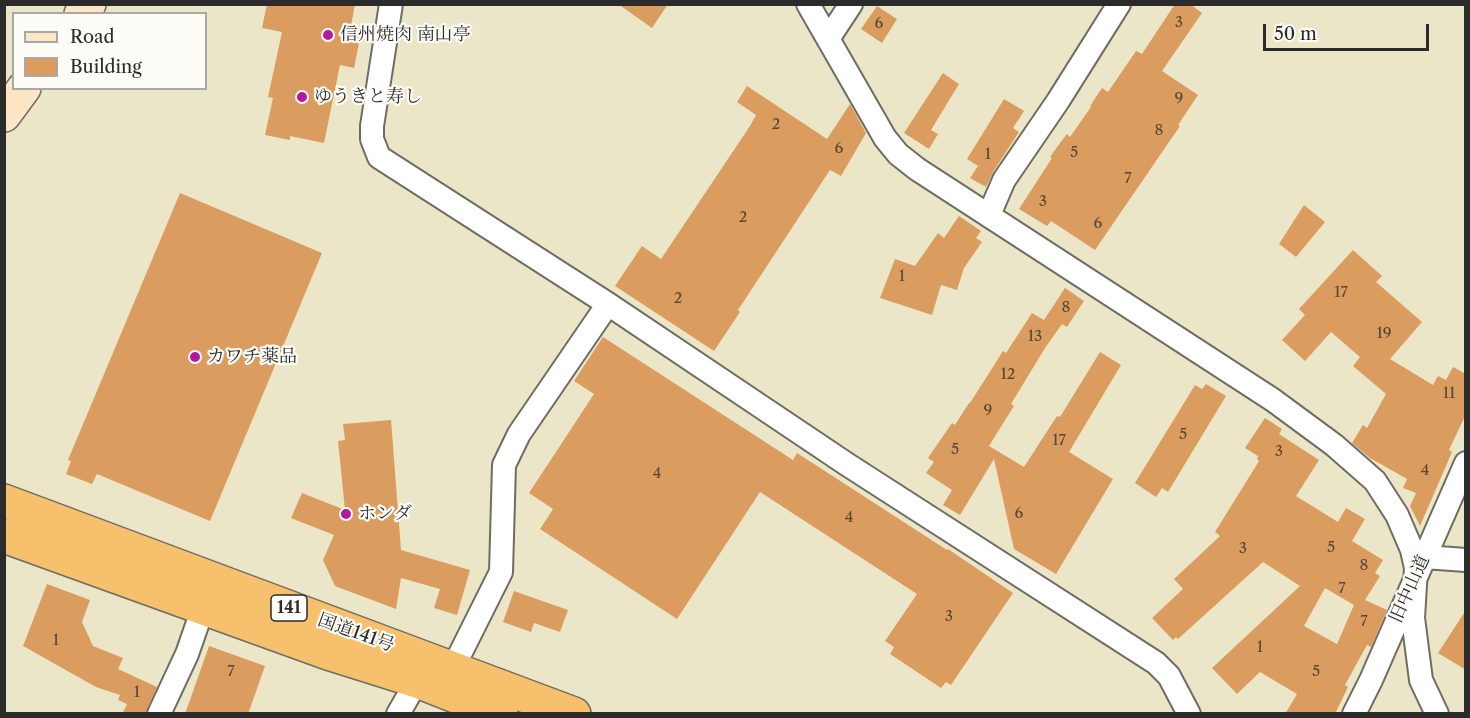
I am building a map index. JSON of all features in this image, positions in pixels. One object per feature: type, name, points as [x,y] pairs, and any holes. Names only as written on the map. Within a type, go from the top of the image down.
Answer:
[{"type":"highway","name":"国道141号","points":[[4,501],[574,714]]},
{"type":"highway","name":"国道141号","points":[[4,536],[328,652],[417,681],[501,714]]},
{"type":"main road","points":[[4,115],[23,90]]},
{"type":"street","points":[[391,4],[372,126],[372,139],[379,157],[608,304],[848,465],[1156,663],[1169,676],[1189,714]]},
{"type":"street","points":[[808,4],[885,138],[898,154],[1273,400],[1355,462],[1375,481],[1397,515],[1420,566],[1413,618],[1421,680],[1437,714]]},
{"type":"street","points":[[828,39],[851,4]]},
{"type":"street","points":[[989,215],[1004,180],[1058,101],[1119,4]]},
{"type":"street","points":[[453,668],[501,572],[504,465],[519,434],[608,304]]},
{"type":"street","name":"旧中山道","points":[[1354,714],[1466,464]]},
{"type":"street","points":[[1420,566],[1466,560]]},
{"type":"street","points":[[159,714],[187,654],[203,608]]},
{"type":"street","points":[[398,714],[417,681]]},
{"type":"building","points":[[267,4],[355,4],[351,26],[362,28],[354,68],[340,65],[324,143],[290,136],[290,140],[265,135],[273,98],[268,97],[282,32],[262,28]]},
{"type":"building","points":[[618,4],[668,4],[652,28]]},
{"type":"building","points":[[1175,4],[1190,4],[1202,13],[1162,71],[1198,95],[1178,125],[1180,126],[1095,250],[1051,221],[1047,226],[1019,209],[1060,143],[1067,134],[1070,137],[1102,88],[1108,92],[1136,51],[1142,54]]},
{"type":"building","points":[[877,6],[897,19],[882,43],[861,29]]},
{"type":"building","points":[[943,73],[959,84],[931,130],[938,134],[929,149],[904,133]]},
{"type":"building","points":[[747,86],[827,139],[850,104],[866,133],[841,176],[830,170],[738,310],[740,312],[714,351],[615,286],[642,246],[661,259],[750,126],[756,115],[737,102]]},
{"type":"building","points":[[1004,99],[1024,111],[1013,128],[1019,132],[986,187],[970,178],[978,166],[967,159]]},
{"type":"building","name":"カワチ薬品","points":[[180,193],[322,253],[210,521],[97,474],[92,484],[66,474],[71,461],[68,460]]},
{"type":"building","points":[[1304,205],[1325,222],[1296,257],[1279,244]]},
{"type":"building","points":[[959,216],[981,231],[976,238],[982,242],[964,268],[957,290],[941,285],[932,315],[880,298],[895,259],[915,266],[938,233],[944,238]]},
{"type":"building","points":[[1353,250],[1382,276],[1376,282],[1422,322],[1390,359],[1433,385],[1438,376],[1446,380],[1453,367],[1466,374],[1466,414],[1449,450],[1452,452],[1420,526],[1410,506],[1416,493],[1403,488],[1407,479],[1370,458],[1352,443],[1363,425],[1367,428],[1386,394],[1353,366],[1360,357],[1331,332],[1305,361],[1282,340],[1305,315],[1299,309]]},
{"type":"building","points":[[1065,288],[1084,301],[1067,327],[1062,324],[1045,348],[1011,404],[1014,406],[989,446],[1024,467],[1057,416],[1060,417],[1100,352],[1121,365],[1069,452],[1113,479],[1056,574],[1014,549],[994,459],[960,515],[943,505],[952,490],[926,473],[934,462],[928,458],[952,423],[955,425],[1003,351],[1006,353],[1032,313],[1044,320]]},
{"type":"building","points":[[603,337],[793,460],[797,453],[1013,593],[951,685],[946,682],[941,688],[890,654],[894,647],[885,641],[917,594],[760,492],[677,619],[540,529],[553,509],[529,493],[594,394],[574,381]]},
{"type":"building","points":[[1206,384],[1226,396],[1168,492],[1162,488],[1156,497],[1135,483],[1195,385],[1202,389]]},
{"type":"building","points":[[1265,418],[1282,429],[1279,434],[1319,460],[1296,496],[1338,522],[1346,508],[1365,519],[1352,541],[1383,560],[1375,573],[1380,576],[1365,600],[1387,610],[1371,647],[1367,645],[1345,685],[1348,687],[1335,714],[1285,714],[1297,694],[1260,672],[1237,694],[1212,668],[1300,586],[1263,562],[1178,639],[1176,637],[1173,640],[1152,618],[1183,589],[1174,579],[1220,536],[1215,532],[1259,461],[1258,456],[1245,448]],"holes":[[[1325,588],[1354,605],[1337,644],[1304,626]]]},
{"type":"building","name":"ホンダ","points":[[391,420],[401,550],[470,570],[457,615],[434,608],[440,589],[401,578],[396,609],[335,586],[323,560],[334,535],[291,518],[302,493],[345,510],[338,441],[345,440],[343,424]]},
{"type":"building","points":[[47,584],[90,600],[82,622],[93,646],[123,658],[118,669],[157,687],[145,714],[122,714],[127,704],[118,700],[120,695],[96,687],[23,646]]},
{"type":"building","points":[[514,591],[568,610],[560,632],[534,623],[531,632],[503,622]]},
{"type":"building","points":[[1466,610],[1466,670],[1438,653]]},
{"type":"building","points":[[209,646],[265,666],[248,714],[185,714]]},
{"type":"place","name":"信州焼肉 南山亭","points":[[328,35]]},
{"type":"place","name":"ゆうきと寿し","points":[[302,97]]},
{"type":"place","name":"カワチ薬品","points":[[195,357]]},
{"type":"place","name":"ホンダ","points":[[346,514]]}]
